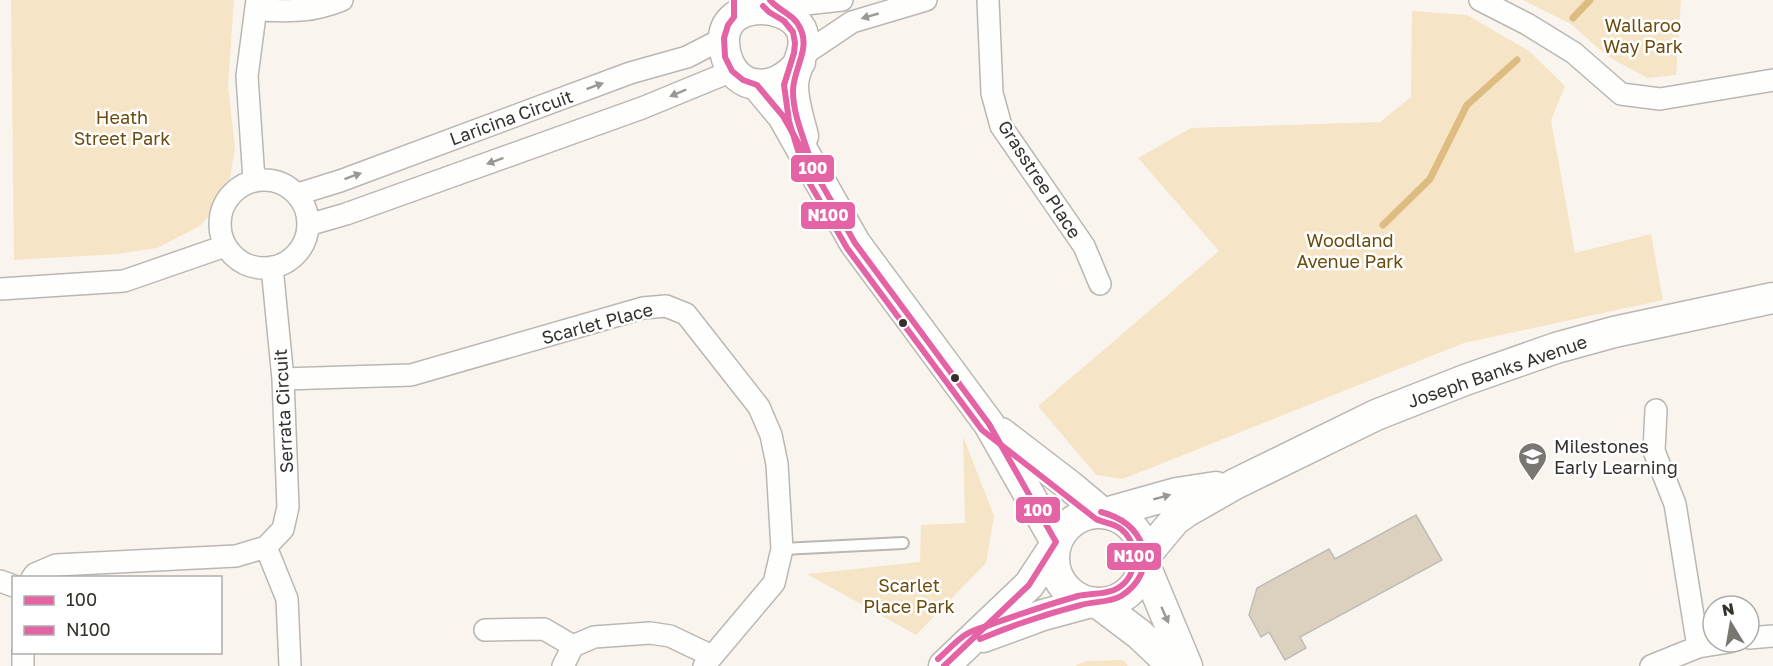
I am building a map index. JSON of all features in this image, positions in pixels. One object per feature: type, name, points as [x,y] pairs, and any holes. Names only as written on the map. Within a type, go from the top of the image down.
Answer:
[{"type":"street","points":[[254,180],[247,76],[257,5],[295,12],[319,9],[342,0]]},
{"type":"street","points":[[842,0],[753,6],[731,18],[725,57],[783,116],[855,243],[989,424],[1055,545],[1053,560],[1059,580],[1072,595],[1095,603],[1139,634],[1173,666]]},
{"type":"street","points":[[745,78],[779,82],[792,74],[802,59],[852,22],[926,0]]},
{"type":"street","name":"Grasstree Place","points":[[988,0],[992,93],[1001,126],[1084,246],[1100,284]]},
{"type":"street","points":[[1480,0],[1527,24],[1574,53],[1621,94],[1660,99],[1773,80]]},
{"type":"street","points":[[774,4],[790,14],[801,28],[804,42],[802,59],[793,85],[798,118],[814,173]]},
{"type":"street","name":"Laricina Circuit","points":[[298,194],[340,181],[630,73],[687,57],[731,18]]},
{"type":"street","name":"Laricina Circuit","points":[[308,225],[346,214],[642,108],[745,78]]},
{"type":"street","points":[[254,180],[279,182],[298,194],[305,208],[308,225],[305,240],[298,252],[286,262],[272,267],[257,267],[242,262],[225,246],[221,236],[219,221],[227,198],[239,187],[254,180]]},
{"type":"street","points":[[0,289],[124,281],[225,246]]},
{"type":"street","name":"Serrata Circuit","points":[[266,547],[283,530],[288,507],[284,379],[272,267]]},
{"type":"street","name":"Joseph Banks Avenue","points":[[1144,560],[1175,520],[1235,484],[1376,416],[1505,366],[1614,332],[1773,298]]},
{"type":"street","name":"Scarlet Place","points":[[284,379],[411,375],[643,308],[666,306],[687,314],[759,407],[771,435],[777,464],[782,549],[774,583],[708,661],[670,636],[650,633],[594,637],[573,646]]},
{"type":"street","points":[[1656,410],[1654,451],[1675,504],[1698,647]]},
{"type":"street","points":[[989,424],[1103,513]]},
{"type":"street","name":"Joseph Banks Avenue","points":[[1103,513],[1177,493],[1235,484]]},
{"type":"street","points":[[944,666],[972,642],[1029,585],[1063,530],[1073,520],[1086,514],[1103,513],[1121,518],[1133,528],[1141,541],[1144,560],[1187,666]]},
{"type":"street","points":[[34,576],[56,565],[236,556],[266,547],[287,599],[290,666]]},
{"type":"street","points":[[972,642],[1043,615],[1111,601],[1129,592],[1140,576],[1144,560]]},
{"type":"street","points":[[485,630],[544,629],[573,646],[563,666]]},
{"type":"street","points":[[1651,666],[1701,647]]},
{"type":"lane","points":[[782,549],[903,543]]},
{"type":"green space","name":"Heath Street Park","points":[[11,0],[234,0],[228,85],[235,148],[227,196],[200,226],[157,248],[117,254],[14,260]]},
{"type":"green space","name":"Wallaroo Way Park","points":[[1523,0],[1681,0],[1676,75],[1647,78],[1607,56],[1571,24]]},
{"type":"green space","name":"Woodland Avenue Park","points":[[1412,11],[1467,15],[1529,51],[1565,86],[1551,120],[1575,253],[1651,234],[1663,300],[1464,343],[1123,479],[1096,475],[1038,406],[1219,251],[1138,158],[1191,128],[1380,122],[1411,97]]},
{"type":"green space","name":"Scarlet Place Park","points":[[963,436],[994,516],[986,563],[916,635],[807,574],[920,562],[921,525],[965,523]]},
{"type":"green space","points":[[1123,660],[1128,666],[1074,666],[1087,661]]},
{"type":"building","points":[[1416,515],[1442,560],[1300,637],[1306,648],[1285,660],[1269,632],[1261,637],[1249,615],[1257,588],[1329,549],[1335,559]]},
{"type":"waterway","points":[[1573,18],[1590,0]]},
{"type":"waterway","points":[[1383,225],[1430,179],[1467,105],[1517,60]]},
{"type":"transit line","name":"100","points":[[734,0],[734,17],[728,25],[724,38],[725,57],[732,71],[743,80],[757,85],[783,116],[855,243],[989,424],[1056,542],[1029,585],[944,666]]},
{"type":"transit line","name":"100","points":[[770,0],[794,19],[803,36],[803,51],[794,83],[793,100],[810,158]]},
{"type":"transit line","name":"N100","points":[[763,6],[784,21],[793,32],[794,53],[784,85],[789,121],[806,177],[847,248],[982,430],[1096,519],[1121,529],[1127,535],[1134,551],[1130,576],[1118,588],[1109,592],[1068,599],[976,630],[962,637],[938,659]]},
{"type":"transit line","name":"100","points":[[980,639],[1055,612],[1116,598],[1133,586],[1141,574],[1144,560],[1139,538],[1126,523],[1101,512]]},
{"type":"place","name":"Milestones Early Learning","points":[[1533,482]]}]
